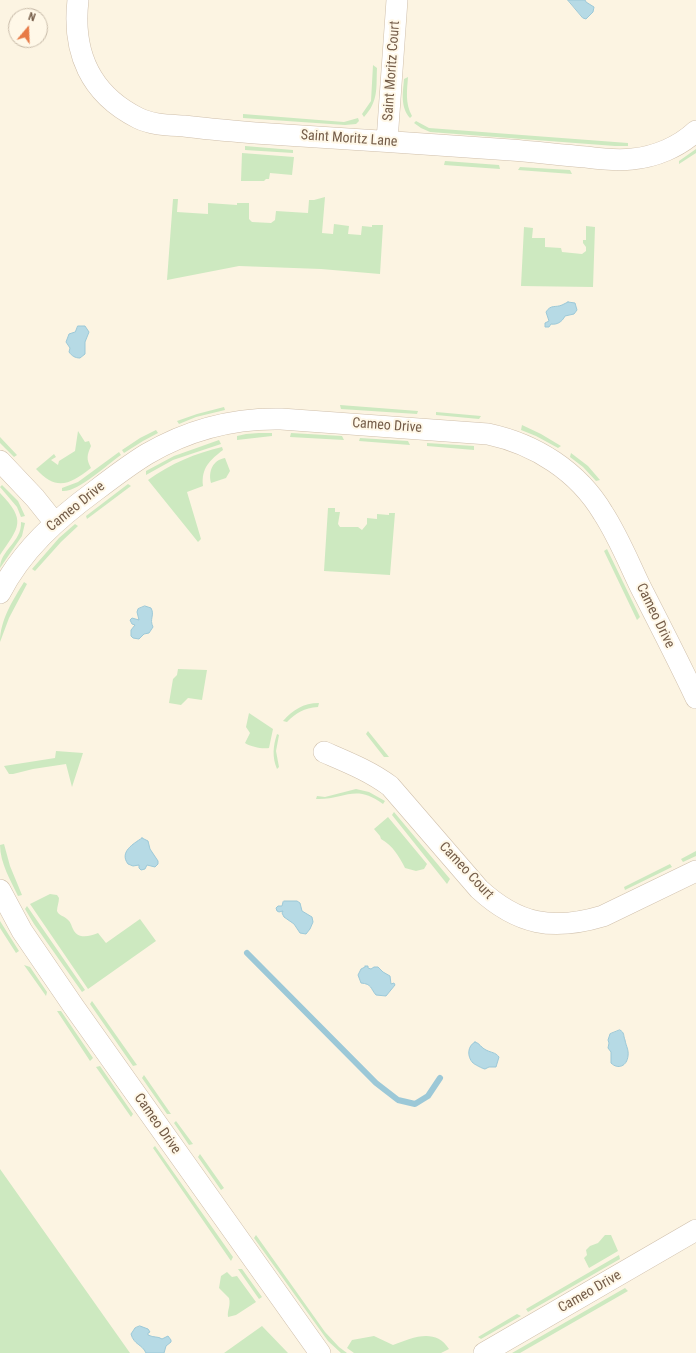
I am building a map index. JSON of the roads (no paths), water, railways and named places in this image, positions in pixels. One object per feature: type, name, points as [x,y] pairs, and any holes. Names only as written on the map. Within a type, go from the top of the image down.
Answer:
[{"type":"street","name":"Saint Moritz Lane","points":[[78,0],[76,21],[79,46],[88,71],[101,90],[112,101],[140,119],[154,123],[232,131],[511,150],[612,160],[631,160],[656,154],[688,139],[696,131]]},
{"type":"street","name":"Saint Moritz Court","points":[[387,141],[397,0]]},
{"type":"street","name":"Cameo Drive","points":[[0,593],[8,578],[37,540],[80,502],[127,467],[160,447],[205,429],[237,421],[260,419],[295,419],[474,432],[500,436],[520,443],[546,457],[569,473],[593,498],[616,535],[696,698]]},
{"type":"street","points":[[0,461],[35,498],[55,523]]},
{"type":"street","name":"Cameo Court","points":[[324,752],[362,768],[390,786],[490,900],[523,918],[537,922],[558,924],[589,920],[603,916],[696,871]]},
{"type":"street","name":"Cameo Drive","points":[[0,890],[22,931],[74,1007],[306,1336],[320,1353]]},
{"type":"street","name":"Cameo Drive","points":[[484,1353],[696,1230]]},
{"type":"water","points":[[568,0],[585,0],[594,7],[593,12],[586,19],[583,18]]},
{"type":"water","points":[[568,302],[575,303],[577,310],[574,314],[565,316],[559,323],[551,324],[549,327],[545,327],[545,323],[549,321],[546,312],[551,307],[560,306]]},
{"type":"water","points":[[78,326],[85,326],[89,332],[85,342],[85,354],[80,358],[72,356],[69,352],[70,348],[66,342],[69,334],[75,332]]},
{"type":"water","points":[[145,606],[151,608],[152,610],[153,627],[149,633],[144,634],[139,639],[133,638],[131,636],[131,630],[135,625],[132,624],[130,620],[132,618],[139,620],[137,612],[138,609]]},
{"type":"water","points":[[142,838],[148,841],[150,849],[158,861],[158,864],[155,867],[147,865],[145,869],[141,870],[139,865],[133,866],[128,864],[125,856],[128,849]]},
{"type":"water","points":[[284,901],[297,901],[300,903],[302,911],[312,917],[313,922],[306,934],[300,933],[294,924],[284,917],[282,913],[283,911],[277,911],[276,908],[278,906],[282,906]]},
{"type":"water","points":[[368,966],[368,968],[371,969],[378,967],[390,976],[391,984],[394,983],[395,985],[386,996],[376,995],[369,985],[361,983],[358,975],[361,969]]},
{"type":"water","points":[[620,1030],[623,1033],[628,1054],[626,1062],[622,1066],[616,1066],[611,1063],[611,1052],[608,1048],[608,1040],[610,1034]]},
{"type":"water","points":[[475,1042],[484,1049],[495,1053],[499,1057],[496,1067],[489,1067],[485,1069],[471,1061],[469,1049]]},
{"type":"water","points":[[140,1326],[148,1329],[150,1332],[148,1335],[150,1336],[162,1339],[168,1336],[171,1342],[166,1346],[164,1353],[146,1353],[132,1338],[131,1334],[135,1328]]},
{"type":"waterway","points":[[247,953],[376,1083],[398,1100],[415,1104],[428,1096],[440,1078]]}]
